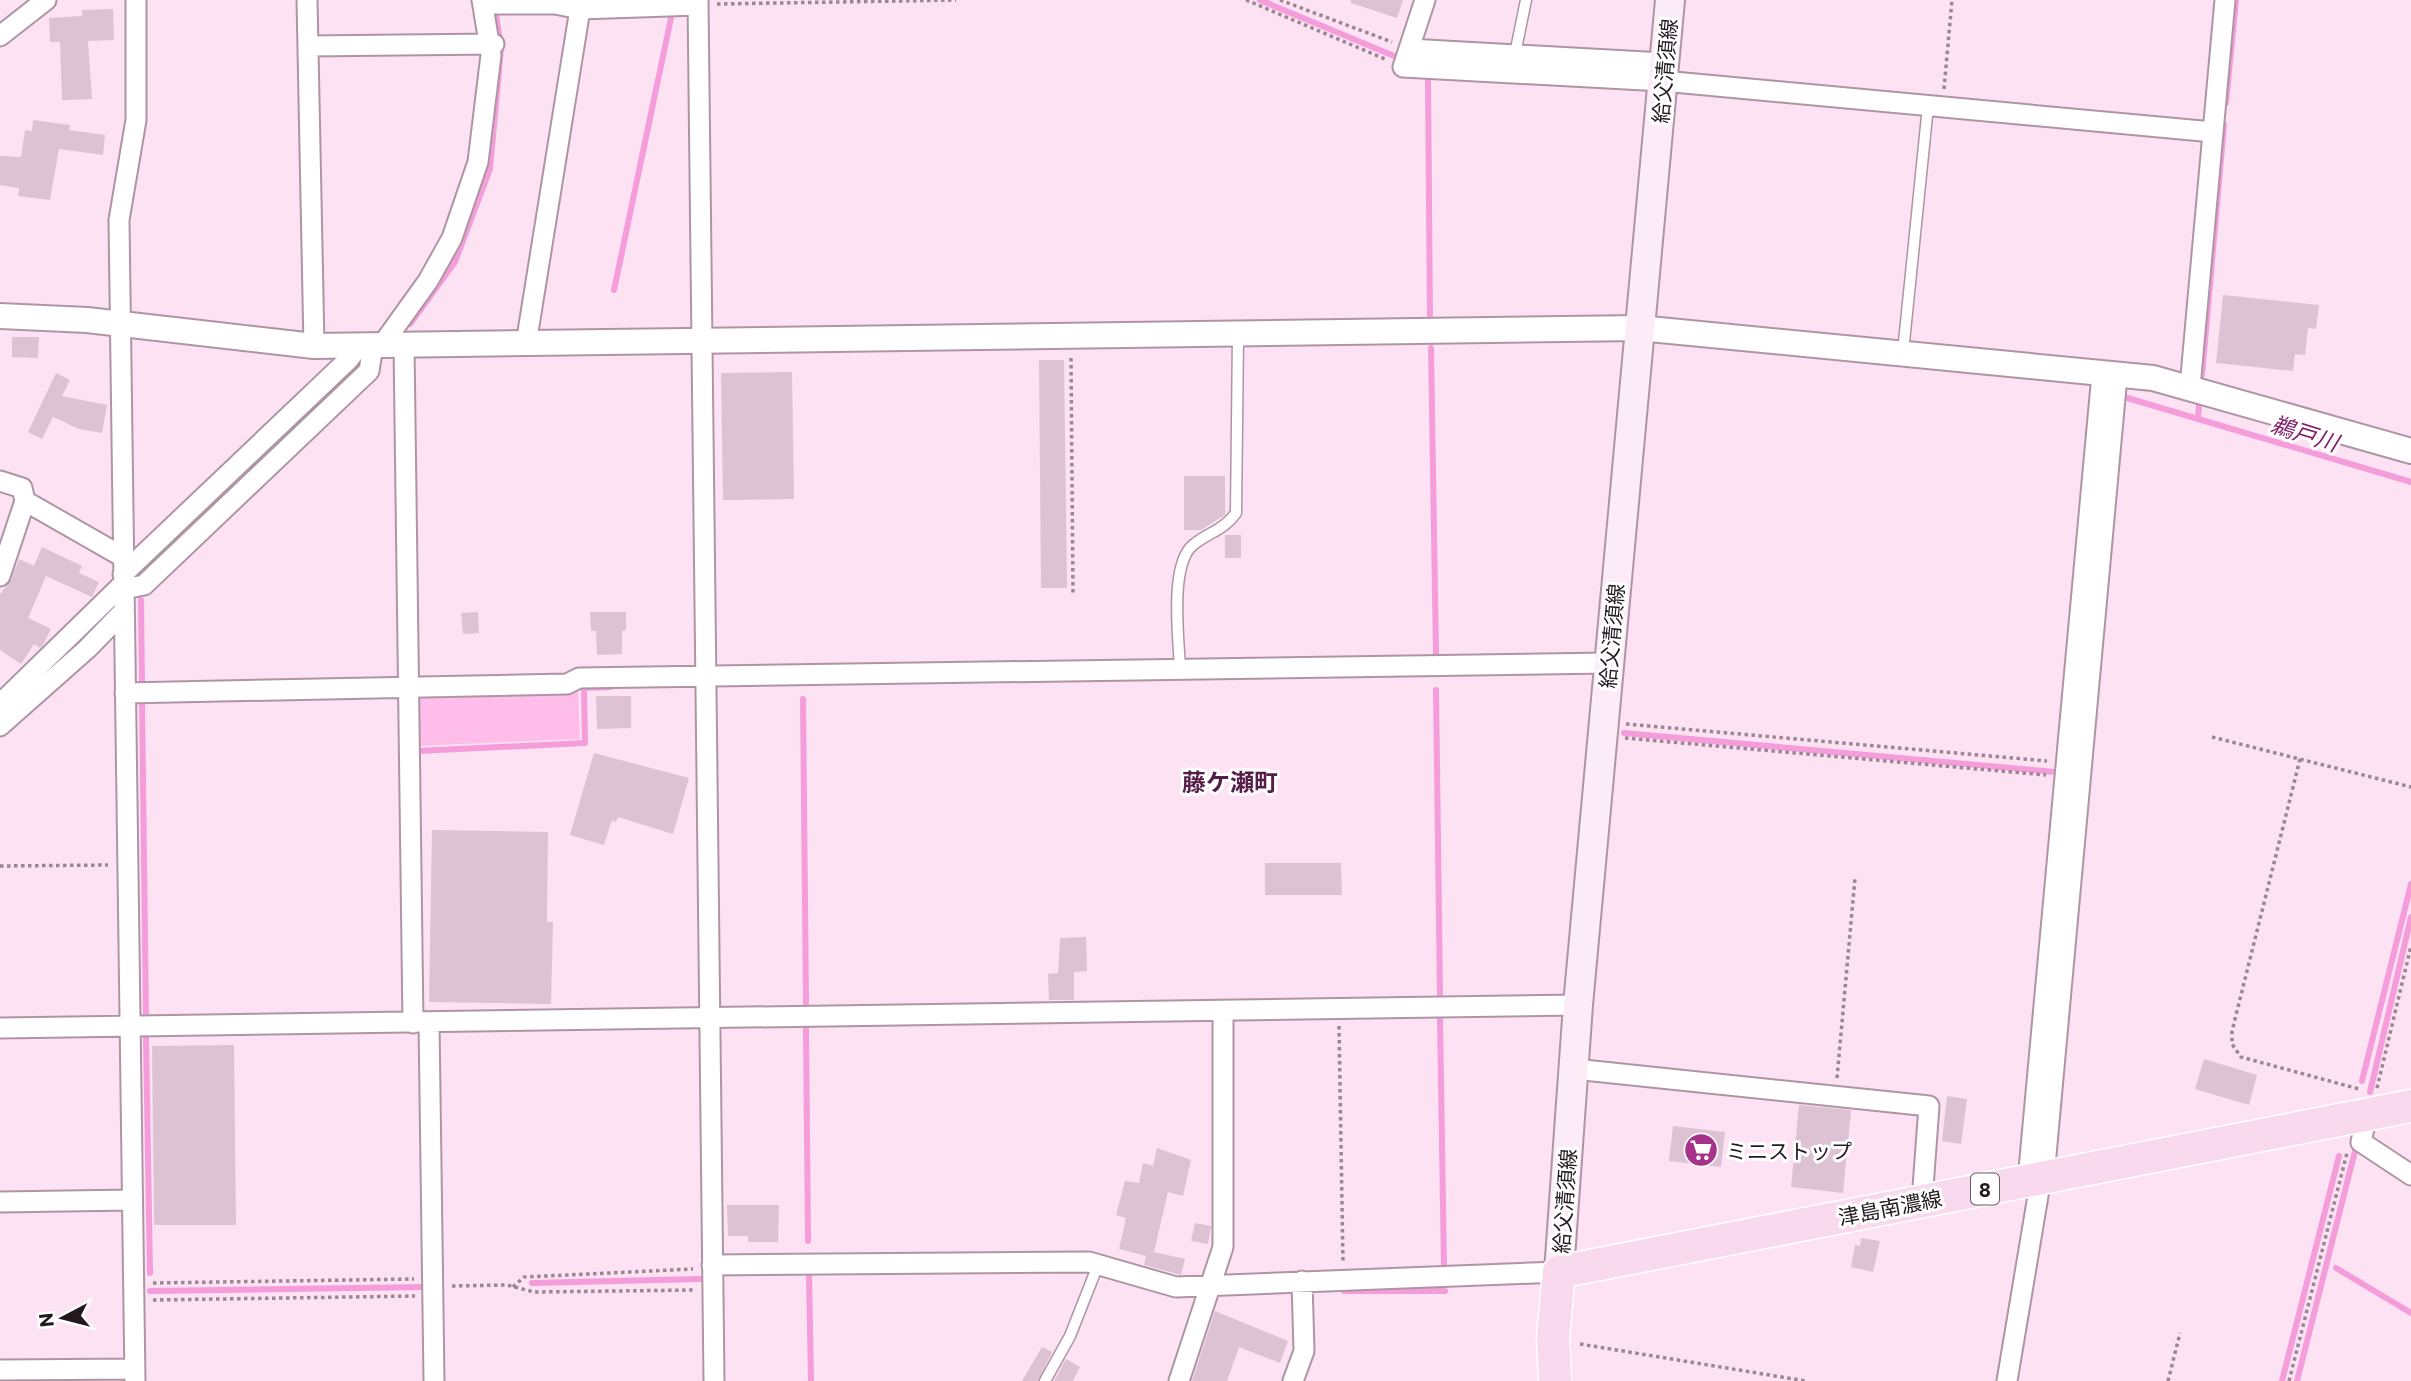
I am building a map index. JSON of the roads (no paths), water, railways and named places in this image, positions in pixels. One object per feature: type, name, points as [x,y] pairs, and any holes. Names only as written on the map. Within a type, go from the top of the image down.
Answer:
[{"type":"main road","name":"給父清須線","points":[[1559,1272],[1578,1005],[1670,0]]},
{"type":"main road","name":"津島南濃線","points":[[1559,1272],[2411,1106]]},
{"type":"main road","points":[[1555,1381],[1553,1337],[1559,1272]]},
{"type":"street","points":[[0,36],[46,0]]},
{"type":"street","points":[[0,1370],[134,1375],[119,220],[136,120],[136,0]]},
{"type":"street","points":[[307,0],[314,346]]},
{"type":"street","points":[[1406,58],[1425,0]]},
{"type":"street","points":[[2190,387],[2225,0]]},
{"type":"street","points":[[0,704],[123,576],[348,360],[380,345],[428,281],[452,238],[478,162],[491,55],[482,2],[555,4],[580,9],[698,2],[714,1381]]},
{"type":"street","points":[[526,344],[580,9]]},
{"type":"street","points":[[308,46],[491,44]]},
{"type":"street","points":[[1406,58],[1515,54],[1928,106],[2213,132]]},
{"type":"street","points":[[1406,58],[1664,72]]},
{"type":"street","points":[[0,316],[120,323],[314,346],[1639,328],[2153,378],[2411,451]]},
{"type":"street","points":[[380,345],[409,686],[434,1381]]},
{"type":"street","points":[[2007,1381],[2038,1178],[2071,764],[2109,375]]},
{"type":"street","points":[[0,481],[22,488],[25,501],[0,576]]},
{"type":"street","points":[[25,501],[123,576]]},
{"type":"street","points":[[0,726],[87,649],[124,611]]},
{"type":"street","points":[[125,693],[567,684],[579,678],[1609,663]]},
{"type":"street","points":[[0,1028],[1578,1005]]},
{"type":"street","points":[[1179,1381],[1223,1247],[1223,1012]]},
{"type":"street","points":[[1574,1069],[1929,1106],[1922,1201]]},
{"type":"street","points":[[2364,1115],[2361,1142],[2411,1175]]},
{"type":"street","points":[[0,1202],[132,1200]]},
{"type":"street","points":[[712,1267],[1088,1262],[1176,1287],[1559,1272]]},
{"type":"street","points":[[1293,1381],[1304,1351],[1302,1281]]},
{"type":"lane","points":[[1515,54],[1526,0]]},
{"type":"lane","points":[[1903,355],[1928,106]]},
{"type":"lane","points":[[1180,670],[1178,574],[1192,545],[1227,526],[1236,513],[1238,334]]},
{"type":"lane","points":[[1045,1381],[1046,1374],[1070,1336],[1098,1265]]},
{"type":"waterway","points":[[1260,0],[1394,56]]},
{"type":"waterway","points":[[2226,103],[2236,0]]},
{"type":"waterway","points":[[410,324],[455,262],[490,169],[501,48],[496,15]]},
{"type":"waterway","points":[[614,290],[671,18]]},
{"type":"waterway","points":[[1428,78],[1430,321]]},
{"type":"waterway","points":[[2202,375],[2224,125]]},
{"type":"waterway","points":[[1431,348],[1436,654]]},
{"type":"waterway","name":"鵜戸川","points":[[2124,397],[2411,482]]},
{"type":"waterway","points":[[2198,419],[2199,405]]},
{"type":"waterway","points":[[138,575],[189,530]]},
{"type":"waterway","points":[[141,600],[142,686]]},
{"type":"waterway","points":[[418,758],[418,751],[585,743],[584,688],[610,687]]},
{"type":"waterway","points":[[1436,690],[1440,995]]},
{"type":"waterway","points":[[803,699],[806,1003]]},
{"type":"waterway","points":[[142,700],[146,1016]]},
{"type":"waterway","points":[[1624,733],[2055,772]]},
{"type":"waterway","points":[[2362,1081],[2411,884]]},
{"type":"waterway","points":[[2370,1092],[2411,917]]},
{"type":"waterway","points":[[1440,1020],[1444,1266]]},
{"type":"waterway","points":[[806,1029],[808,1241]]},
{"type":"waterway","points":[[146,1038],[150,1273]]},
{"type":"waterway","points":[[2297,1381],[2356,1147]]},
{"type":"waterway","points":[[2282,1381],[2339,1156]]},
{"type":"waterway","points":[[2336,1268],[2411,1313]]},
{"type":"waterway","points":[[809,1275],[811,1381]]},
{"type":"waterway","points":[[532,1283],[700,1279]]},
{"type":"waterway","points":[[150,1291],[425,1287]]},
{"type":"waterway","points":[[1344,1291],[1445,1291]]},
{"type":"place","name":"ミニストップ","points":[[1701,1150]]},
{"type":"district","name":"藤ケ瀬町","points":[[1230,781]]}]
